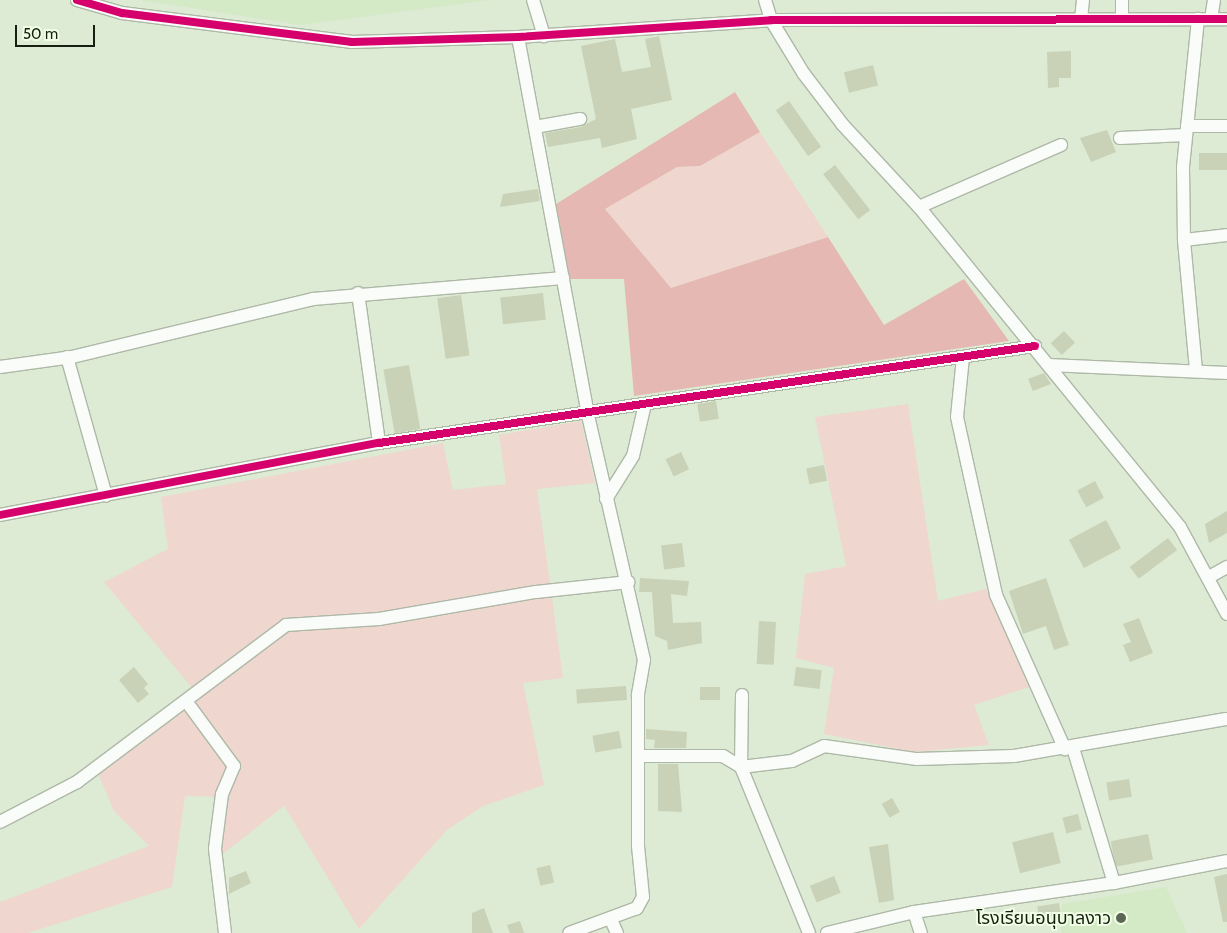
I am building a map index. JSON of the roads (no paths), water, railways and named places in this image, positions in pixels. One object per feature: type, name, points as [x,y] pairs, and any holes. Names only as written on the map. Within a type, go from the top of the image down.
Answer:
[{"type":"street","points":[[77,0],[122,13],[352,42],[544,36],[771,20],[1227,19]]},
{"type":"street","points":[[533,0],[544,36]]},
{"type":"street","points":[[765,0],[771,20],[843,125],[919,207],[1035,346],[1180,527],[1209,577],[1227,614]]},
{"type":"street","points":[[1081,19],[1083,0]]},
{"type":"street","points":[[1122,0],[1122,19]]},
{"type":"street","points":[[1211,19],[1214,0]]},
{"type":"street","points":[[1196,370],[1184,240],[1186,131],[1198,19]]},
{"type":"street","points":[[518,37],[587,411],[606,499],[628,582],[644,660],[638,695],[638,756],[643,897],[637,908],[611,920],[569,933]]},
{"type":"street","points":[[535,127],[580,119]]},
{"type":"street","points":[[1120,138],[1227,126]]},
{"type":"street","points":[[919,207],[1061,145]]},
{"type":"street","points":[[1184,240],[1227,235]]},
{"type":"street","points":[[0,367],[67,357],[313,299],[358,293],[563,278]]},
{"type":"street","points":[[358,293],[379,443]]},
{"type":"street","points":[[0,515],[379,443],[1035,346]]},
{"type":"street","points":[[963,356],[957,417],[996,595],[1069,748],[1114,883]]},
{"type":"street","points":[[67,357],[106,496]]},
{"type":"street","points":[[1049,365],[1196,370],[1226,375]]},
{"type":"street","points":[[606,499],[633,456],[644,404]]},
{"type":"street","points":[[1209,577],[1227,567]]},
{"type":"street","points":[[0,822],[77,782],[286,625],[379,619],[536,592],[628,582]]},
{"type":"street","points":[[742,695],[741,768],[809,933]]},
{"type":"street","points":[[186,700],[234,766],[222,794],[215,849],[225,933]]},
{"type":"street","points":[[638,756],[723,756],[741,768],[792,761],[824,746],[952,760],[1069,748],[1226,719]]},
{"type":"street","points":[[827,933],[914,912],[1114,883],[1227,861]]},
{"type":"street","points":[[914,912],[920,933]]},
{"type":"street","points":[[611,920],[617,933]]},
{"type":"place","name":"โรงเรียนอนุบาลงาว","points":[[1121,918]]}]
